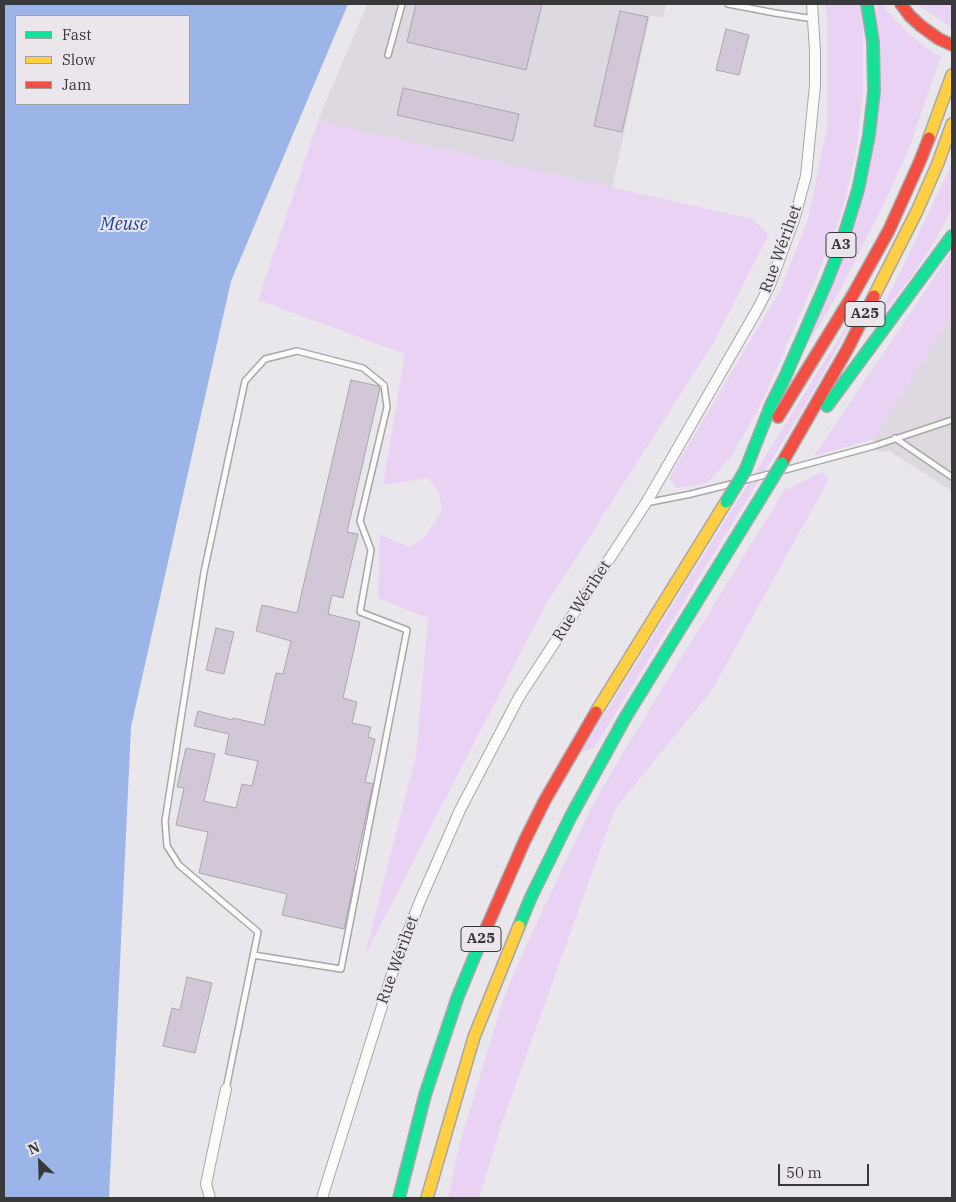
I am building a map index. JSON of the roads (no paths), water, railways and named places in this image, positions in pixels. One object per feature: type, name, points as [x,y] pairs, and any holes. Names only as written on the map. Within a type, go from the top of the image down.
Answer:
[{"type":"highway","name":"A3","points":[[745,472],[771,405],[786,377],[827,281],[858,190],[869,135],[874,91],[873,42],[867,4]]},
{"type":"highway","points":[[893,4],[910,16]]},
{"type":"highway","points":[[901,4],[920,26],[939,39],[951,57]]},
{"type":"highway","name":"A25","points":[[399,1198],[425,1095],[452,1013],[488,923],[525,840],[584,731],[837,321],[889,230],[920,161],[943,102],[951,57]]},
{"type":"highway","name":"A25","points":[[427,1198],[474,1037],[535,889],[571,816],[625,718],[783,461],[848,348],[917,211],[952,124]]},
{"type":"highway","points":[[941,250],[952,226]]},
{"type":"highway","points":[[783,461],[832,400],[952,236]]},
{"type":"street","name":"Rue Wérihet","points":[[322,1198],[392,974],[420,900],[460,810],[519,697],[646,503],[770,285],[794,220],[806,176],[815,86],[812,4]]},
{"type":"street","points":[[210,1198],[206,1184],[226,1089]]},
{"type":"lane","points":[[388,55],[402,4]]},
{"type":"lane","points":[[728,4],[774,14],[814,19]]},
{"type":"lane","points":[[226,1089],[253,955],[258,932],[179,865],[167,846],[165,821],[204,572],[245,380],[265,359],[297,351],[363,368],[384,385],[387,407],[360,521],[371,550],[360,612],[407,630],[342,969],[253,955]]},
{"type":"lane","points":[[646,503],[691,494],[827,459],[874,446],[952,420]]},
{"type":"lane","points":[[895,438],[952,478]]},
{"type":"water","name":"Meuse","points":[[4,4],[348,4],[231,281],[131,727],[109,1198],[4,1198]]}]
